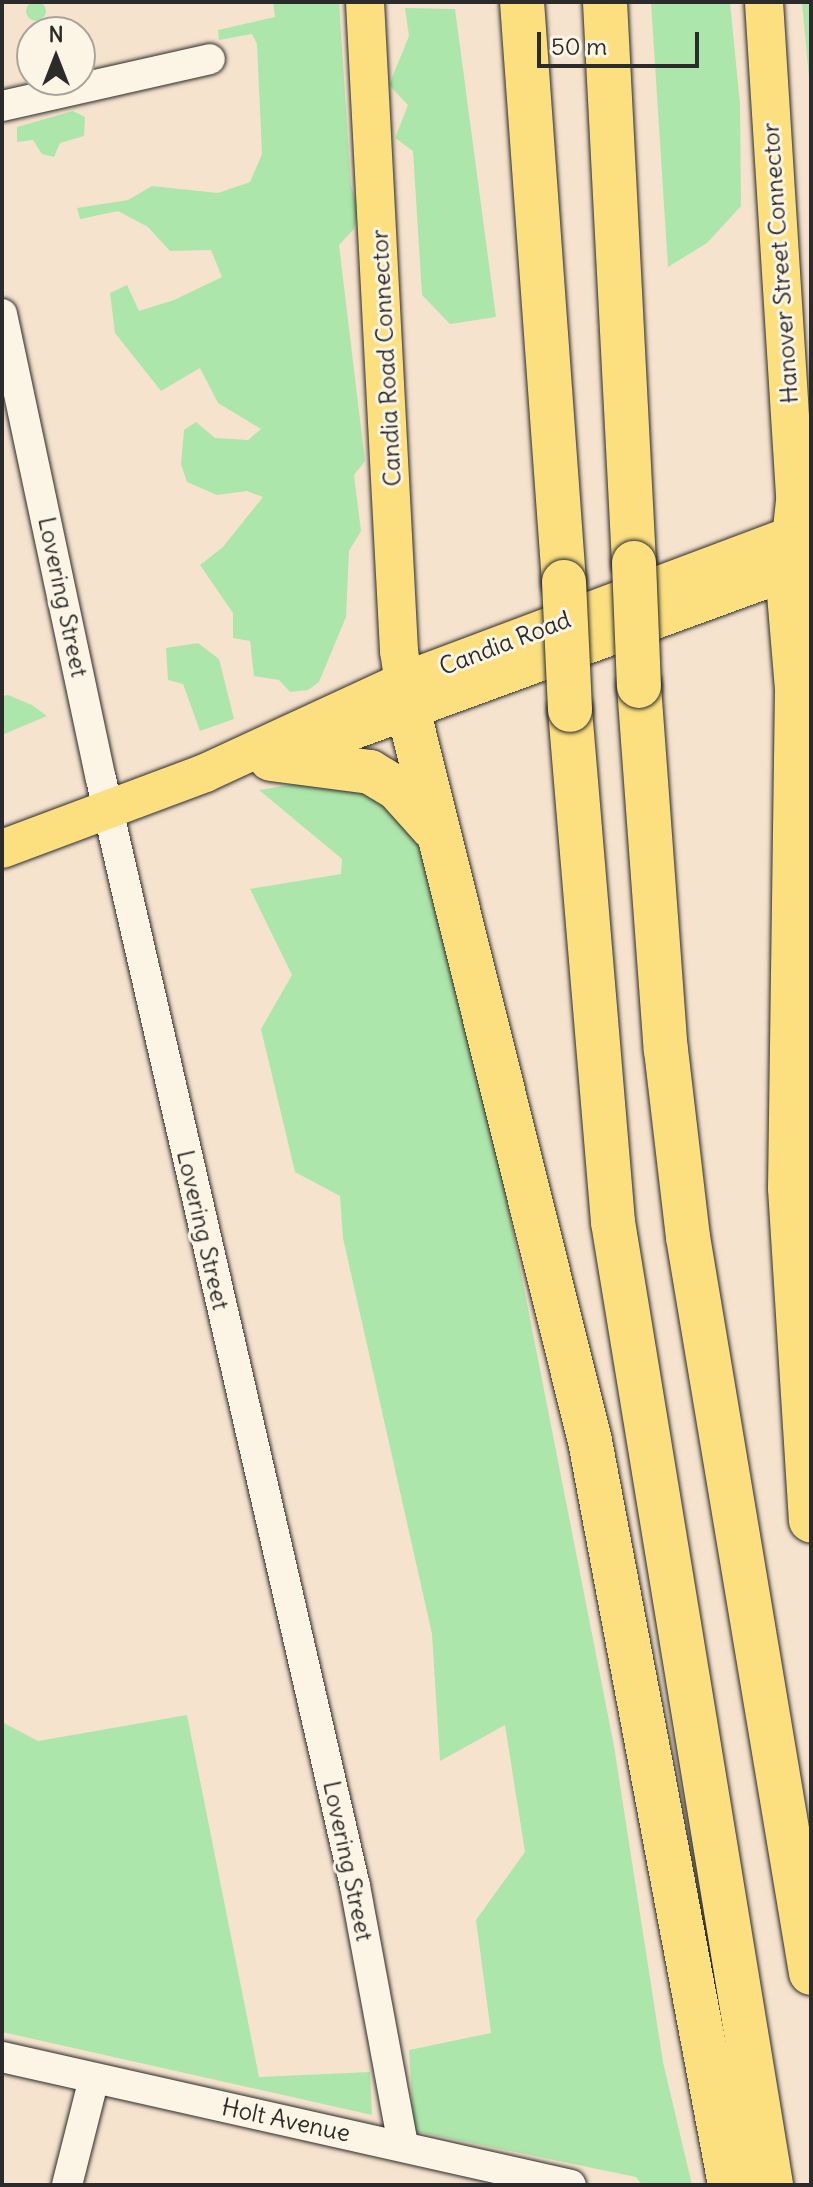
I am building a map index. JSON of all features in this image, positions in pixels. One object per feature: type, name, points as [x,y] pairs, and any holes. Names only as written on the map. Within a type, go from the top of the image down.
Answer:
[{"type":"highway","points":[[522,2],[564,582],[570,710],[613,1222],[771,2185]]},
{"type":"highway","points":[[605,2],[639,686],[666,1050],[688,1237],[811,1973]]},
{"type":"highway","points":[[800,549],[804,669],[790,1188],[811,1520]]},
{"type":"highway","points":[[406,697],[435,829],[590,1441],[730,2185]]},
{"type":"highway","points":[[271,759],[370,772],[409,799],[435,829]]},
{"type":"main road","name":"Candia Road Connector","points":[[365,2],[406,697]]},
{"type":"main road","name":"Hanover Street Connector","points":[[764,2],[800,549]]},
{"type":"main road","name":"Candia Road","points":[[2,849],[800,549]]},
{"type":"main road","name":"Candia Road","points":[[205,773],[271,759],[406,697]]},
{"type":"street","points":[[2,106],[210,59]]},
{"type":"street","name":"Lovering Street","points":[[2,314],[189,1169],[355,1886],[403,2146]]},
{"type":"street","name":"Holt Avenue","points":[[2,2057],[571,2185]]},
{"type":"street","points":[[67,2185],[94,2078]]},
{"type":"green space","points":[[32,2],[40,2],[45,7],[44,16],[27,15],[27,7]]},
{"type":"green space","points":[[273,2],[339,2],[351,185],[358,209],[354,229],[339,245],[365,461],[354,475],[361,531],[349,551],[346,617],[319,682],[308,690],[290,692],[279,680],[254,676],[250,641],[233,638],[233,613],[200,565],[223,547],[263,497],[247,491],[217,495],[187,482],[181,464],[184,430],[196,422],[215,438],[248,440],[261,429],[218,403],[200,368],[161,391],[115,333],[110,293],[127,285],[139,311],[174,300],[222,277],[211,250],[170,251],[148,227],[118,211],[80,219],[77,208],[128,200],[152,186],[218,193],[250,182],[262,154],[257,44],[252,34],[219,40],[218,30],[275,17]]},
{"type":"green space","points":[[651,2],[730,2],[740,104],[741,206],[707,243],[668,267]]},
{"type":"green space","points":[[802,2],[811,2],[811,100]]},
{"type":"green space","points":[[405,8],[455,9],[496,317],[450,324],[422,295],[413,151],[395,138],[408,105],[389,85],[409,36]]},
{"type":"green space","points":[[73,111],[85,117],[84,136],[60,143],[54,157],[42,154],[33,140],[17,142],[17,127]]},
{"type":"green space","points":[[198,643],[219,659],[234,719],[200,731],[183,684],[168,680],[166,648]]},
{"type":"green space","points":[[8,695],[32,705],[47,716],[2,735],[2,696]]},
{"type":"green space","points":[[314,781],[368,788],[421,846],[492,1125],[614,1746],[663,2062],[692,2185],[642,2185],[636,2177],[414,2131],[409,2050],[491,2033],[476,1920],[525,1852],[505,1725],[440,1761],[432,1634],[343,1238],[340,1196],[295,1172],[261,1029],[292,975],[250,889],[341,874],[342,859],[259,790]]},
{"type":"green space","points":[[187,1715],[259,2077],[370,2072],[372,2115],[2,2032],[2,1722],[38,1741]]}]
